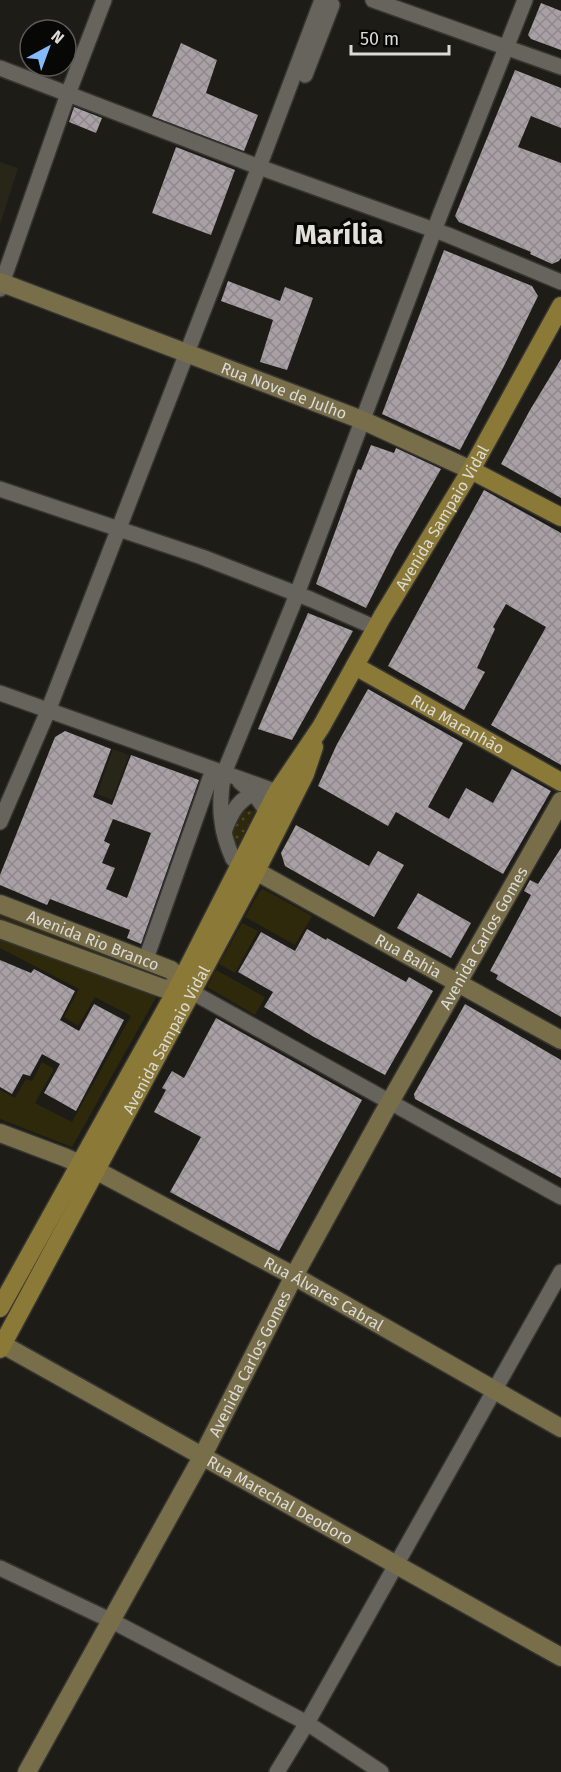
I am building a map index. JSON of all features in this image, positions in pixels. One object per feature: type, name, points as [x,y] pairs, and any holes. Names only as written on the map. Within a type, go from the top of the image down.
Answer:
[{"type":"main road","name":"Avenida Sampaio Vidal","points":[[249,867],[273,791],[321,727],[376,628],[471,470],[561,306]]},
{"type":"main road","name":"Rua Nove de Julho","points":[[471,470],[561,517]]},
{"type":"main road","name":"Rua Maranhão","points":[[355,666],[561,782]]},
{"type":"main road","name":"Avenida Sampaio Vidal","points":[[1,1345],[88,1167],[183,987],[249,867],[271,840],[305,774],[321,727]]},
{"type":"main road","name":"Avenida Sampaio Vidal","points":[[0,1308],[88,1167]]},
{"type":"street","points":[[1,285],[68,94],[104,0]]},
{"type":"street","points":[[373,0],[561,67]]},
{"type":"street","points":[[148,953],[297,594],[525,0]]},
{"type":"street","points":[[274,155],[327,2]]},
{"type":"street","points":[[0,822],[48,711],[259,167],[327,2]]},
{"type":"street","points":[[0,68],[259,167],[435,231],[561,282]]},
{"type":"street","points":[[201,339],[261,189]]},
{"type":"street","name":"Rua Nove de Julho","points":[[1,285],[362,420],[471,470]]},
{"type":"street","points":[[0,489],[202,557],[376,628]]},
{"type":"street","points":[[0,693],[223,776],[273,791]]},
{"type":"street","points":[[223,776],[253,794],[267,812],[271,825],[271,840]]},
{"type":"street","points":[[223,776],[219,810],[224,832],[233,859],[249,867]]},
{"type":"street","points":[[224,832],[234,809],[241,801],[253,794],[273,791]]},
{"type":"street","name":"Avenida Carlos Gomes","points":[[27,1772],[202,1457],[294,1276],[561,801]]},
{"type":"street","name":"Rua Bahia","points":[[249,867],[561,1040]]},
{"type":"street","name":"Avenida Rio Branco","points":[[0,904],[171,970],[183,987]]},
{"type":"street","name":"Avenida Rio Branco","points":[[0,928],[162,988],[183,987]]},
{"type":"street","points":[[183,987],[561,1197]]},
{"type":"street","name":"Rua Álvares Cabral","points":[[0,1133],[88,1167],[294,1276],[561,1428]]},
{"type":"street","points":[[277,1772],[307,1723],[561,1272]]},
{"type":"street","name":"Rua Marechal Deodoro","points":[[1,1345],[561,1657]]},
{"type":"street","points":[[0,1568],[112,1621],[307,1723],[381,1772]]},
{"type":"shaded area","points":[[0,162],[18,168],[0,225]]},
{"type":"shaded area","points":[[113,749],[129,755],[112,800],[97,794]]},
{"type":"shaded area","points":[[255,811],[237,848],[231,832],[237,813]]},
{"type":"shaded area","points":[[263,889],[312,916],[295,945],[245,917]]},
{"type":"shaded area","points":[[0,911],[168,975],[164,982],[0,919]]},
{"type":"shaded area","points":[[242,923],[258,931],[235,973],[219,964]]},
{"type":"shaded area","points":[[0,938],[158,994],[72,1147],[0,1119],[0,1090],[15,1098],[26,1079],[32,1081],[42,1062],[54,1069],[35,1103],[72,1122],[131,1016],[95,997],[78,1026],[64,1017],[79,989],[0,948]]},
{"type":"shaded area","points":[[216,970],[265,997],[255,1015],[207,987]]},
{"type":"building","points":[[541,3],[561,11],[561,50],[531,39],[528,35]]},
{"type":"building","points":[[181,43],[217,60],[206,93],[258,115],[244,151],[152,116]]},
{"type":"building","points":[[515,70],[561,88],[561,128],[531,116],[518,147],[561,163],[561,258],[552,264],[530,254],[531,252],[459,222],[455,216]]},
{"type":"building","points":[[74,107],[102,118],[96,133],[69,122]]},
{"type":"building","points":[[176,147],[235,170],[211,235],[152,213]]},
{"type":"building","points":[[444,250],[532,286],[538,296],[460,450],[382,414]]},
{"type":"building","points":[[228,281],[280,301],[285,287],[313,298],[287,370],[260,362],[273,320],[221,301]]},
{"type":"building","points":[[561,359],[561,498],[501,464]]},
{"type":"building","points":[[371,445],[394,453],[396,448],[441,469],[395,550],[366,608],[316,584],[358,469],[361,470]]},
{"type":"building","points":[[484,490],[561,533],[561,765],[491,725],[546,627],[506,604],[493,627],[495,629],[477,668],[485,672],[464,710],[388,666]]},
{"type":"building","points":[[308,613],[353,631],[292,740],[258,729]]},
{"type":"building","points":[[368,689],[463,743],[428,807],[449,819],[466,788],[493,803],[512,769],[551,791],[503,874],[396,812],[388,826],[318,786],[337,744]]},
{"type":"building","points":[[65,731],[111,749],[93,797],[112,805],[131,755],[199,780],[141,944],[127,938],[130,930],[50,899],[47,905],[0,885],[0,875],[55,737]],"holes":[[[113,819],[151,833],[127,898],[106,889],[115,868],[102,863],[110,844],[104,841]]]},
{"type":"building","points":[[296,825],[369,866],[378,851],[404,865],[374,917],[285,866],[281,853]]},
{"type":"building","points":[[561,848],[561,1017],[496,979],[498,975],[490,971],[531,895],[524,891],[530,880],[538,884]]},
{"type":"building","points":[[418,893],[471,923],[451,958],[397,928]]},
{"type":"building","points":[[307,929],[406,982],[409,977],[433,991],[385,1075],[264,1007],[273,992],[238,972],[261,932],[295,951]]},
{"type":"building","points":[[0,960],[31,973],[34,969],[75,991],[60,1020],[79,1031],[94,1004],[124,1020],[76,1111],[44,1093],[60,1064],[42,1054],[30,1076],[23,1074],[12,1094],[0,1087]]},
{"type":"building","points":[[465,1004],[561,1060],[561,1178],[415,1099],[414,1094]]},
{"type":"building","points":[[216,1018],[362,1100],[279,1251],[170,1192],[201,1137],[154,1112],[166,1090],[162,1088],[172,1071],[184,1078]]},
{"type":"district","name":"Marília","points":[[339,234]]}]
